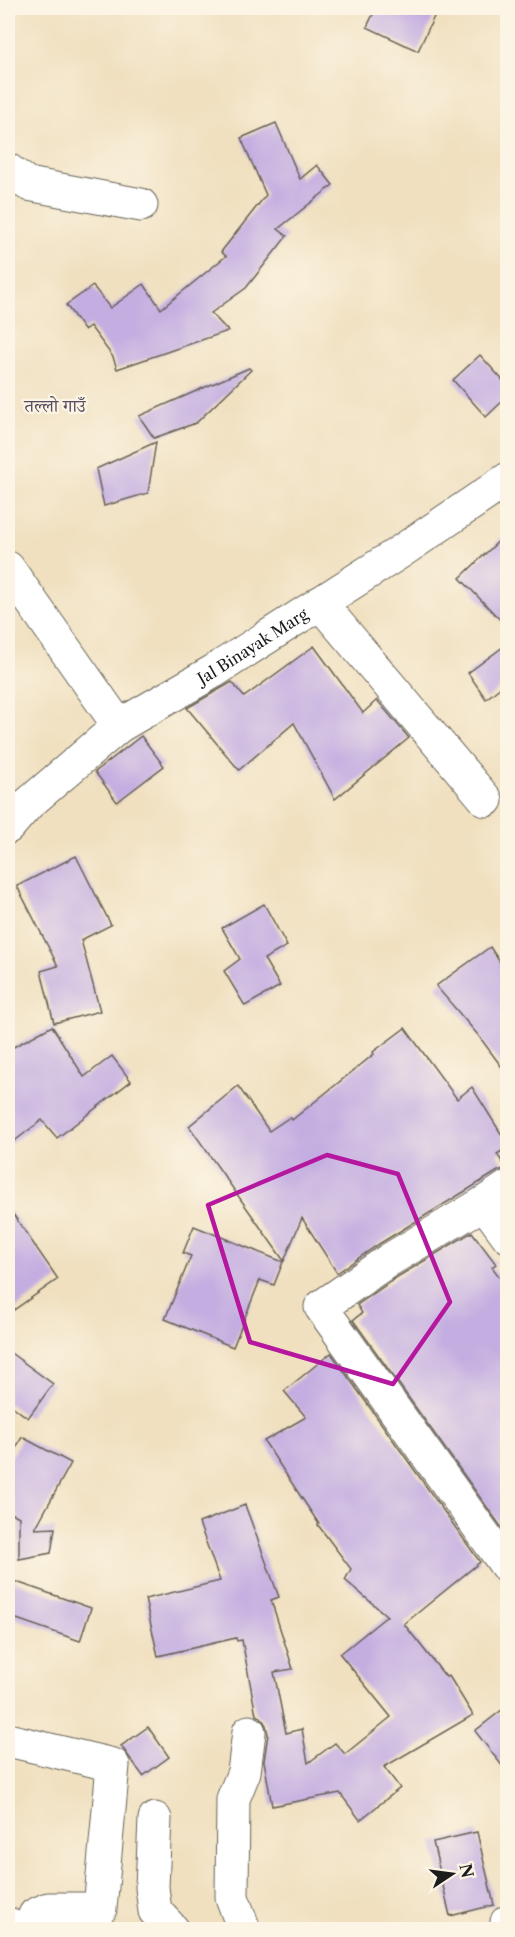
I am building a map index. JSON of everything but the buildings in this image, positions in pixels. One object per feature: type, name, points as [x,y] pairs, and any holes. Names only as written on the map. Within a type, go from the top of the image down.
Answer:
[{"type":"street","points":[[8,170],[28,184],[141,205]]},
{"type":"street","name":"Jal Binayak Marg","points":[[8,827],[28,804],[119,726],[214,671],[400,552],[507,479]]},
{"type":"street","points":[[8,568],[119,726]]},
{"type":"street","points":[[320,603],[486,800]]},
{"type":"street","points":[[507,1236],[496,1195],[389,1260],[321,1307],[507,1568]]},
{"type":"street","points":[[244,1929],[232,1897],[233,1799],[244,1772],[249,1732]]},
{"type":"street","points":[[8,1740],[113,1765],[100,1919],[48,1909],[35,1916],[37,1929]]},
{"type":"street","points":[[155,1819],[152,1887],[155,1911],[173,1929]]},
{"type":"street","points":[[8,1924],[9,1929]]},
{"type":"highlighted area","points":[[327,1155],[398,1174],[450,1302],[393,1384],[250,1342],[208,1205]]},
{"type":"district","name":"तल्लो गाउँ","points":[[55,406]]}]
